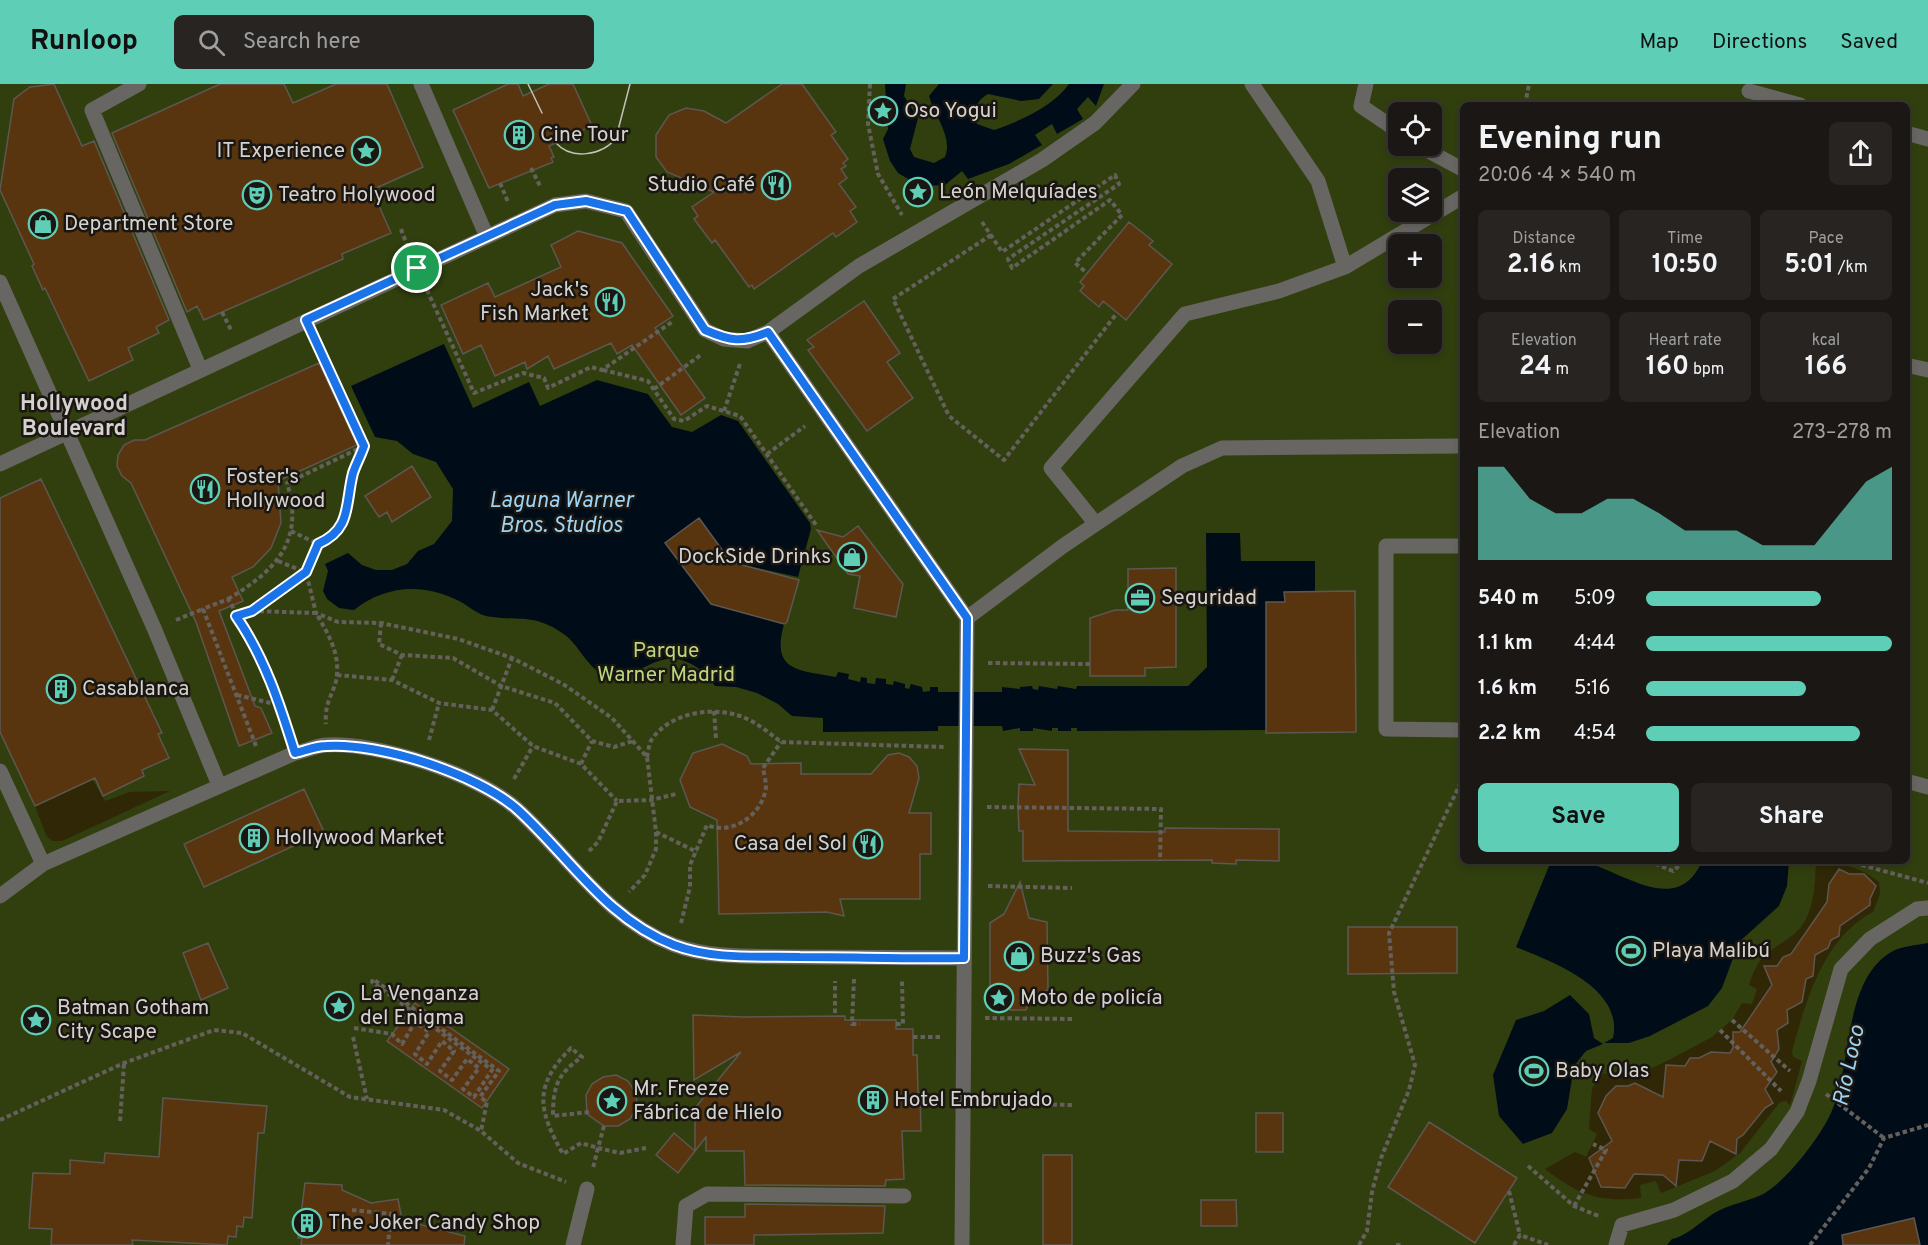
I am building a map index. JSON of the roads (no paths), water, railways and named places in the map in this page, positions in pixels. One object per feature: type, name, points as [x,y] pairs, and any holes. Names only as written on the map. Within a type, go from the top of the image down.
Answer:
[{"type":"street","points":[[139,84],[92,110],[200,369]]},
{"type":"street","points":[[421,84],[487,237]]},
{"type":"street","points":[[0,464],[69,434],[200,369],[555,205],[586,201],[627,211],[705,330],[724,339],[747,340],[768,332],[859,266],[1042,160],[1095,123],[1133,84]]},
{"type":"street","points":[[1252,84],[1318,181],[1345,267]]},
{"type":"street","points":[[1366,84],[1361,106],[1388,124]]},
{"type":"street","points":[[1749,94],[1786,102]]},
{"type":"street","points":[[1910,134],[1928,139]]},
{"type":"street","points":[[1438,156],[1460,168]]},
{"type":"street","points":[[1096,524],[1051,468],[1185,314],[1279,291],[1345,267],[1460,198]]},
{"type":"street","points":[[0,282],[154,628],[219,785]]},
{"type":"street","points":[[768,332],[967,618],[962,1245]]},
{"type":"street","points":[[1910,365],[1928,370]]},
{"type":"street","points":[[967,618],[1063,546],[1182,466],[1222,448],[1460,446]]},
{"type":"street","points":[[1460,546],[1386,546],[1386,672],[1386,729],[1460,730]]},
{"type":"street","points":[[0,896],[43,864],[295,753],[327,745],[423,762],[474,781],[516,809],[570,867],[633,925],[675,945],[724,956],[964,958]]},
{"type":"street","points":[[0,771],[43,864]]},
{"type":"street","points":[[1910,782],[1928,787]]},
{"type":"street","points":[[1616,1245],[1622,1225],[1674,1210],[1733,1180],[1771,1149],[1800,1104],[1809,1081],[1841,969],[1870,939],[1917,909],[1928,908]]},
{"type":"street","points":[[573,1245],[587,1189]]},
{"type":"street","points":[[683,1245],[686,1206],[706,1194],[904,1197]]},
{"type":"water","points":[[885,84],[906,84],[904,96],[918,118],[910,149],[914,157],[934,163],[945,157],[947,149],[945,134],[929,96],[939,84],[1053,84],[1039,99],[1021,101],[988,94],[985,96],[979,101],[974,118],[977,124],[994,130],[1014,123],[1045,106],[1069,84],[1104,84],[1096,106],[1088,97],[1077,109],[1083,119],[1057,134],[1052,124],[1035,135],[1042,145],[1009,164],[968,179],[962,171],[945,185],[920,186],[898,173],[890,161],[883,139],[888,129]]},
{"type":"water","name":"Laguna Warner Bros. Studios","points":[[444,344],[473,408],[529,382],[540,406],[597,380],[648,394],[672,427],[692,432],[721,415],[738,421],[810,523],[811,529],[798,577],[731,562],[699,519],[666,544],[711,604],[784,624],[781,651],[784,660],[799,670],[836,677],[838,672],[849,674],[848,679],[860,682],[861,677],[867,678],[867,683],[875,684],[876,678],[886,679],[886,684],[893,685],[894,681],[905,684],[905,688],[909,689],[911,684],[922,687],[923,692],[930,691],[930,687],[938,687],[938,692],[1002,692],[1002,687],[1020,689],[1020,687],[1032,686],[1033,689],[1038,690],[1039,686],[1076,689],[1077,686],[1188,686],[1207,667],[1206,533],[1240,533],[1241,561],[1315,561],[1315,592],[1284,593],[1285,602],[1266,603],[1266,730],[1077,731],[1077,728],[1071,728],[1071,731],[1058,731],[1058,728],[1052,728],[1052,731],[1033,728],[1033,731],[1020,731],[1020,728],[1003,731],[1002,726],[938,726],[938,731],[823,732],[823,718],[792,716],[778,704],[757,693],[736,687],[715,686],[699,669],[685,661],[662,660],[622,677],[607,676],[594,668],[576,645],[555,628],[537,621],[487,616],[459,601],[432,591],[405,589],[392,591],[354,610],[339,608],[327,599],[323,591],[328,571],[325,564],[348,553],[362,565],[376,570],[392,570],[407,564],[418,551],[434,544],[452,521],[453,489],[436,462],[413,454],[397,441],[375,437],[351,386]]},
{"type":"water","name":"Playa Malibú","points":[[1550,864],[1590,864],[1645,885],[1662,889],[1677,887],[1691,878],[1700,864],[1789,864],[1787,886],[1779,906],[1739,942],[1722,988],[1708,1006],[1650,1036],[1629,1043],[1604,1043],[1613,1038],[1613,1020],[1607,1004],[1596,990],[1565,968],[1516,947]]},
{"type":"water","name":"Río Loco","points":[[1928,943],[1928,1245],[1667,1245],[1672,1239],[1684,1234],[1718,1211],[1765,1193],[1793,1168],[1831,1113],[1843,1072],[1851,1025],[1865,982],[1877,964],[1893,951]]},
{"type":"water","name":"Baby Olas","points":[[1570,995],[1589,1014],[1594,1038],[1603,1044],[1586,1051],[1574,1066],[1567,1109],[1552,1133],[1523,1144],[1499,1116],[1493,1075],[1516,1020],[1544,1011]]},
{"type":"tram line","points":[[528,84],[542,113]]},
{"type":"tram line","points":[[556,143],[578,154],[595,152],[610,144],[616,138],[630,84]]},
{"type":"place","name":"Oso Yogui","points":[[883,111]]},
{"type":"place","name":"Cine Tour","points":[[519,135]]},
{"type":"place","name":"IT Experience","points":[[366,151]]},
{"type":"place","name":"Studio Café","points":[[776,185]]},
{"type":"place","name":"León Melquíades","points":[[918,192]]},
{"type":"place","name":"Teatro Holywood","points":[[257,195]]},
{"type":"place","name":"Department Store","points":[[43,224]]},
{"type":"place","name":"Jack's Fish Market","points":[[610,302]]},
{"type":"place","name":"Foster's Hollywood","points":[[205,489]]},
{"type":"place","name":"DockSide Drinks","points":[[852,557]]},
{"type":"place","name":"Seguridad","points":[[1140,598]]},
{"type":"place","name":"Casablanca","points":[[61,689]]},
{"type":"place","name":"Hollywood Market","points":[[254,838]]},
{"type":"place","name":"Casa del Sol","points":[[868,844]]},
{"type":"place","name":"Playa Malibú","points":[[1631,951]]},
{"type":"place","name":"Buzz's Gas","points":[[1019,956]]},
{"type":"place","name":"Moto de policía","points":[[999,998]]},
{"type":"place","name":"La Venganza del Enigma","points":[[339,1006]]},
{"type":"place","name":"Batman Gotham City Scape","points":[[36,1020]]},
{"type":"place","name":"Baby Olas","points":[[1534,1071]]},
{"type":"place","name":"Hotel Embrujado","points":[[873,1100]]},
{"type":"place","name":"Mr. Freeze Fábrica de Hielo","points":[[612,1101]]},
{"type":"place","name":"The Joker Candy Shop","points":[[307,1223]]},
{"type":"district","name":"Hollywood Boulevard","points":[[74,416]]},
{"type":"park label","name":"Parque Warner Madrid","points":[[666,663]]}]
